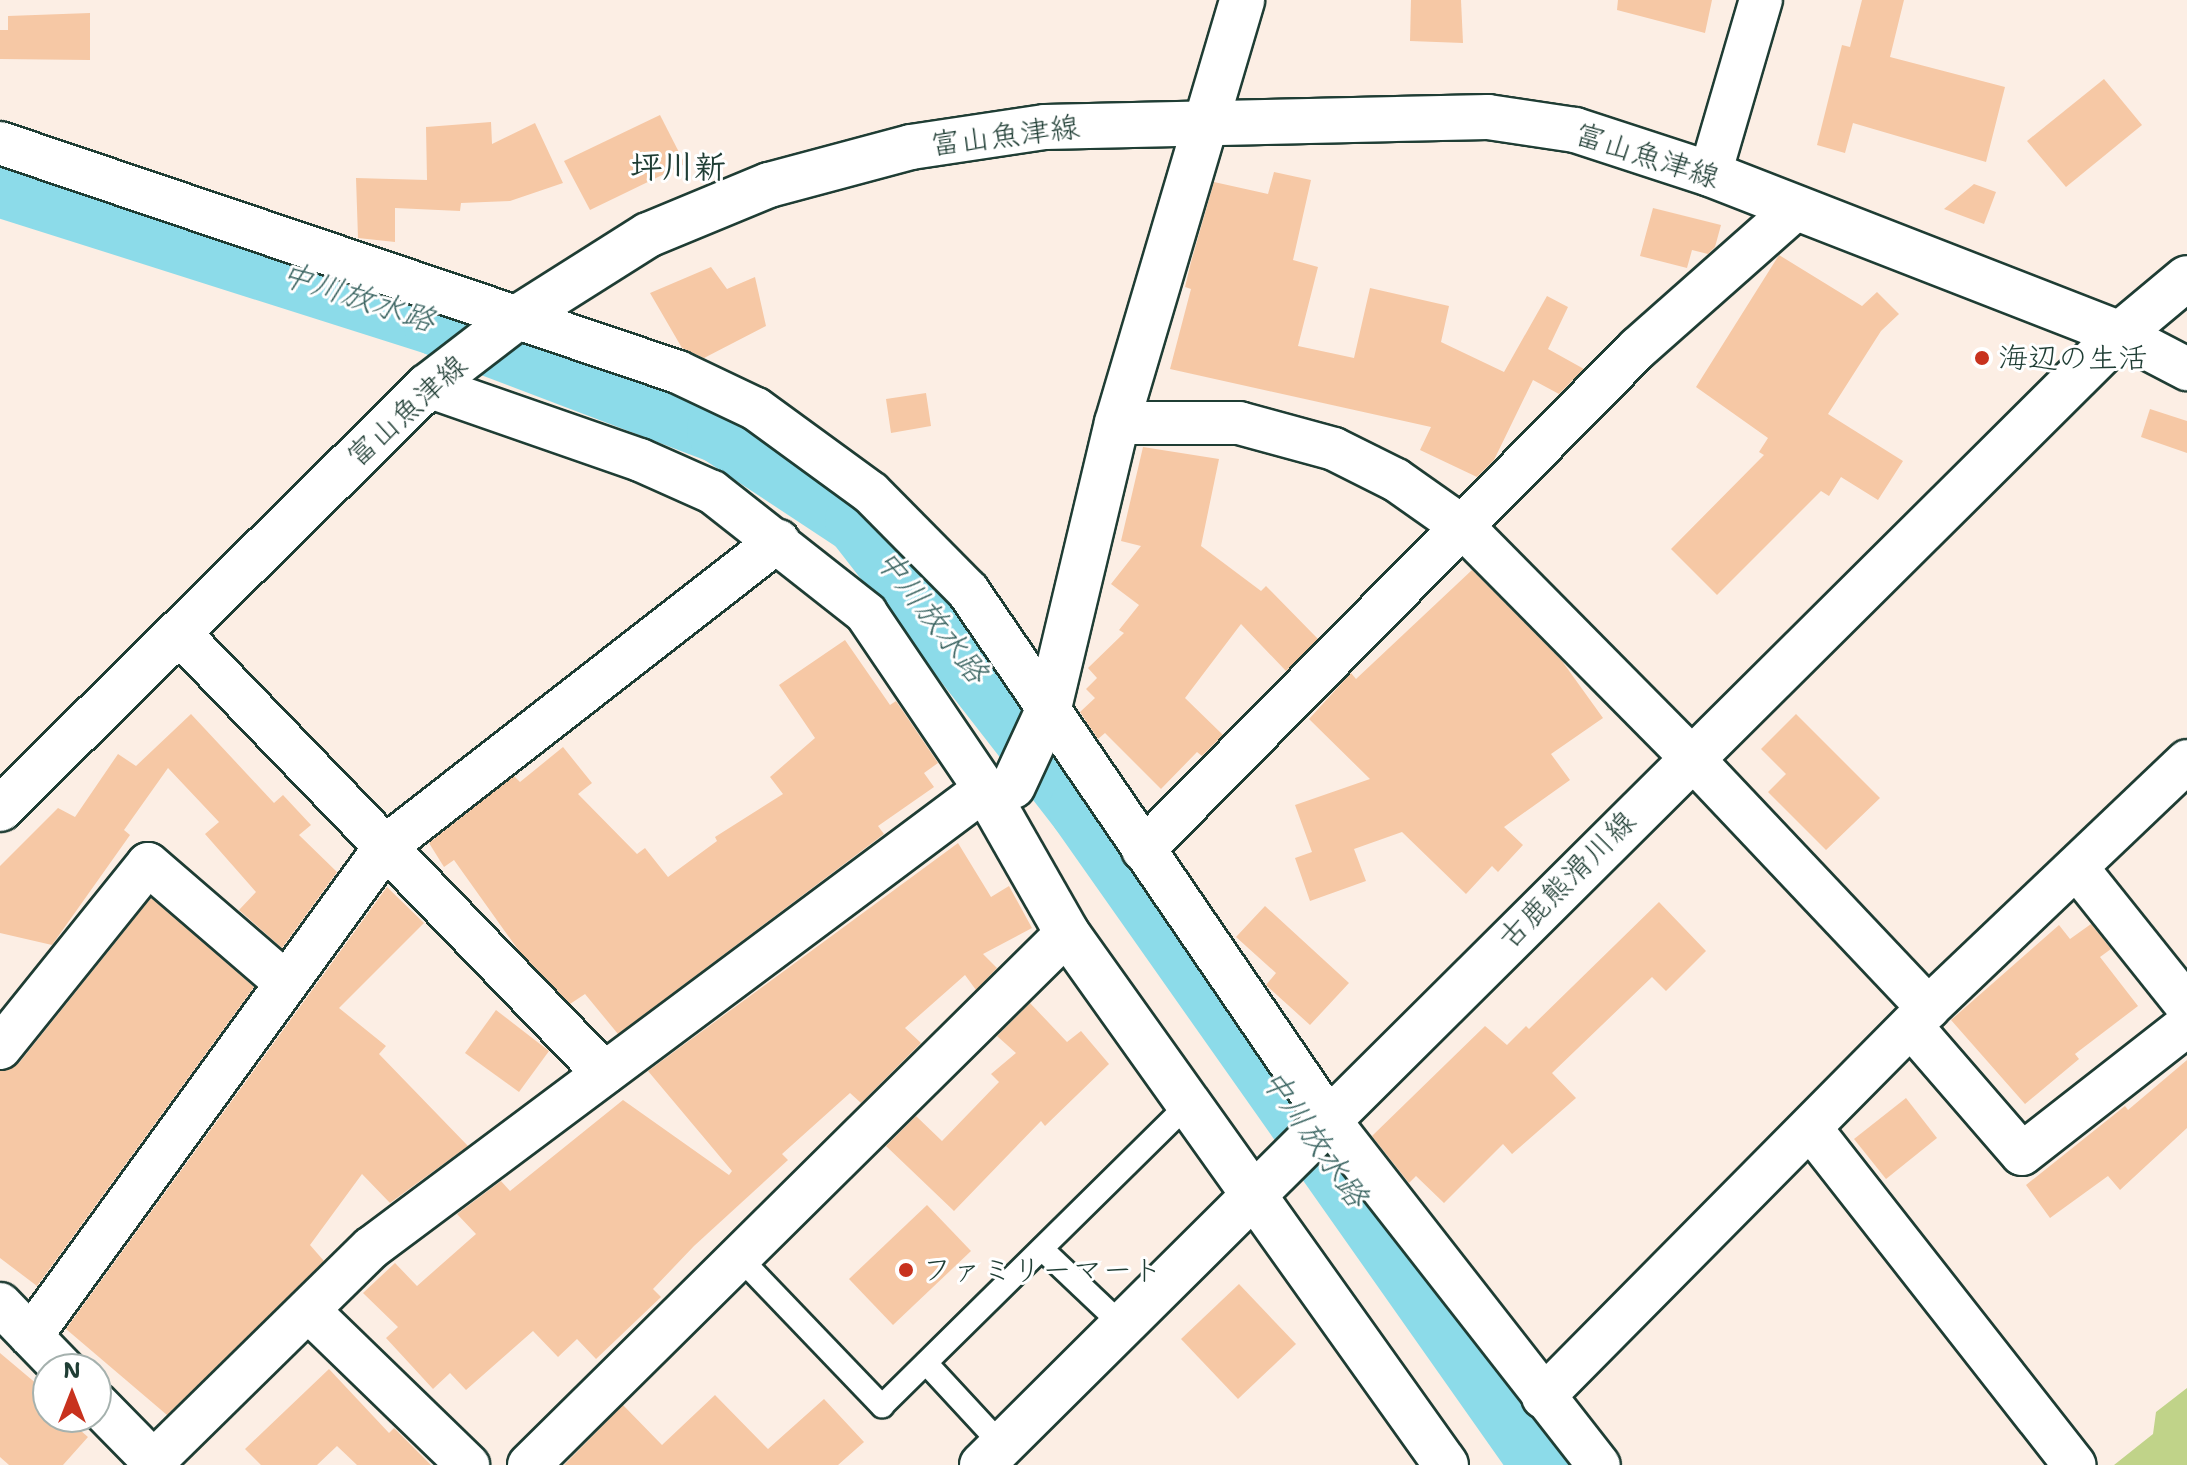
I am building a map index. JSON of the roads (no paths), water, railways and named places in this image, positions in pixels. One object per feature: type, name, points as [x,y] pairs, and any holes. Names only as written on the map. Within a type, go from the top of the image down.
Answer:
[{"type":"main road","points":[[1242,0],[1117,423],[1046,711],[1001,798],[1067,933],[1188,1104],[1263,1181],[1446,1465]]},
{"type":"main road","name":"富山魚津線","points":[[0,809],[440,376],[510,323],[648,235],[769,185],[911,147],[1045,127],[1206,121],[1488,117],[1575,130],[1710,174],[2120,334]]},
{"type":"main road","points":[[2120,334],[2187,278]]},
{"type":"main road","name":"古鹿熊滑川線","points":[[992,1455],[1263,1181],[1324,1126],[1690,756],[2120,334]]},
{"type":"street","points":[[1710,174],[1761,0]]},
{"type":"street","points":[[0,143],[510,323],[678,372],[756,409],[871,493],[968,591],[1324,1126],[1599,1465]]},
{"type":"street","points":[[1143,850],[1464,528],[1638,348],[1796,208]]},
{"type":"street","points":[[2120,334],[2187,369]]},
{"type":"street","points":[[112,1420],[152,1463],[311,1313],[371,1248],[604,1073],[1001,798],[866,613],[778,541],[712,492],[440,376]]},
{"type":"street","points":[[1117,423],[1239,423],[1334,449],[1396,480],[1464,528],[1690,756],[1920,1017],[2022,1154],[2187,1025]]},
{"type":"street","points":[[31,1336],[386,846],[778,541]]},
{"type":"street","points":[[179,633],[604,1073]]},
{"type":"street","points":[[1543,1397],[1920,1017],[2187,761]]},
{"type":"street","points":[[0,1048],[148,864],[286,983]]},
{"type":"street","points":[[2077,868],[2187,1006]]},
{"type":"street","points":[[529,1465],[1067,933]]},
{"type":"street","points":[[1811,1129],[2074,1465]]},
{"type":"street","points":[[0,1304],[47,1353]]},
{"type":"street","points":[[311,1313],[468,1465]]},
{"type":"lane","points":[[739,1257],[882,1406],[1188,1104]]},
{"type":"lane","points":[[1042,1249],[1122,1325]]},
{"type":"lane","points":[[926,1363],[992,1455]]},
{"type":"waterway","name":"中川放水路","points":[[0,183],[437,322],[721,430],[859,521],[1083,809],[1545,1465]]},
{"type":"place","name":"海辺の生活","points":[[1982,358]]},
{"type":"place","name":"ファミリーマート","points":[[906,1270]]},
{"type":"district","name":"坪川新","points":[[678,167]]}]
